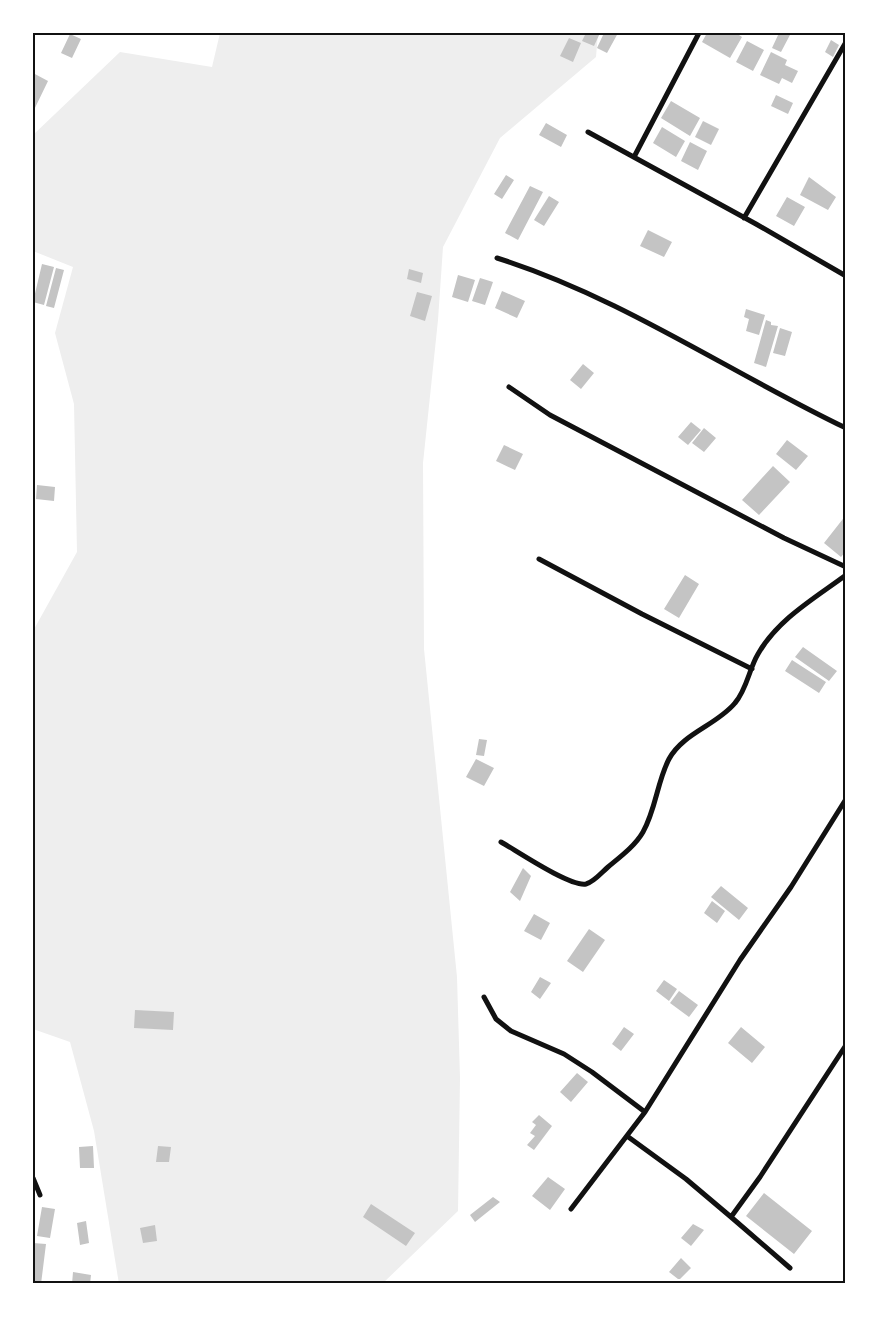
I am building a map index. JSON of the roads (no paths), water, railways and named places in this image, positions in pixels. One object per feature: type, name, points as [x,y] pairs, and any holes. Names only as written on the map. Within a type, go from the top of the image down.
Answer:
[{"type":"street","points":[[634,157],[699,33]]},
{"type":"street","points":[[744,218],[846,42]]},
{"type":"street","points":[[588,132],[846,276]]},
{"type":"street","points":[[497,258],[538,271],[593,294],[846,428]]},
{"type":"street","points":[[509,387],[550,415],[784,538],[846,567]]},
{"type":"street","points":[[538,559],[642,615],[752,669]]},
{"type":"street","points":[[501,842],[557,875],[580,884],[590,882],[633,845],[643,832],[670,756],[683,742],[720,718],[736,703],[757,655],[785,621],[846,575]]},
{"type":"street","points":[[571,1209],[645,1112],[740,960],[791,887],[846,799]]},
{"type":"street","points":[[484,997],[496,1019],[511,1031],[564,1054],[645,1112]]},
{"type":"street","points":[[732,1217],[846,1045]]},
{"type":"street","points":[[627,1136],[686,1179],[790,1268]]},
{"type":"street","points":[[33,1178],[40,1195]]}]
